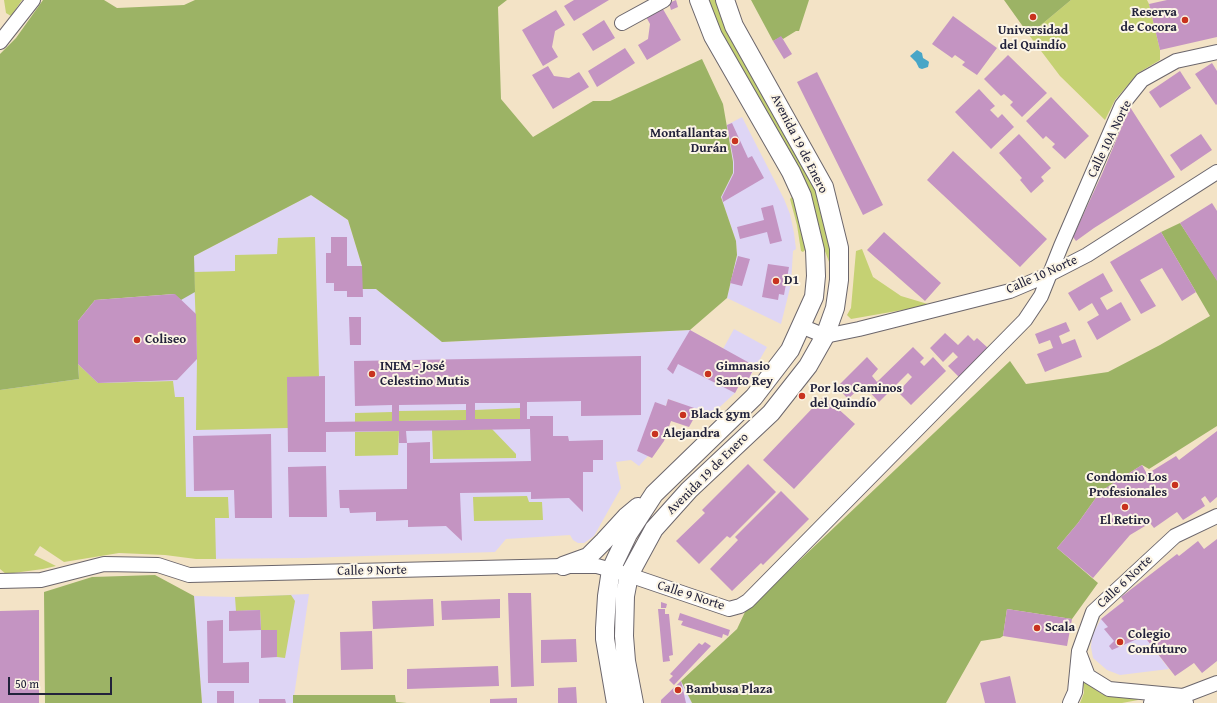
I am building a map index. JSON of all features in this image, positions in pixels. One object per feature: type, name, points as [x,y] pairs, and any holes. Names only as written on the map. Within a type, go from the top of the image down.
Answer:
[{"type":"main road","name":"Avenida 19 de Enero","points":[[616,703],[605,639],[606,596],[611,570],[628,534],[654,494],[754,397],[790,350],[814,297],[816,276],[815,250],[802,196],[791,172],[713,36],[699,0]]},
{"type":"main road","name":"Avenida 19 de Enero","points":[[634,703],[626,661],[624,636],[625,596],[629,575],[654,529],[689,490],[771,413],[808,366],[825,336],[835,308],[839,280],[839,248],[824,188],[734,26],[725,0]]},
{"type":"main road","points":[[563,566],[588,556],[626,517],[654,494]]},
{"type":"street","points":[[0,42],[33,0]]},
{"type":"street","points":[[622,23],[664,0]]},
{"type":"street","name":"Calle 10A Norte","points":[[740,606],[753,596],[1025,320],[1041,296],[1122,105],[1142,80],[1176,62],[1217,52]]},
{"type":"street","name":"Calle 10 Norte","points":[[825,336],[859,329],[1010,291],[1050,274],[1088,254],[1217,172]]},
{"type":"street","points":[[801,326],[825,336]]},
{"type":"street","name":"Calle 6 Norte","points":[[1070,703],[1075,692],[1079,651],[1093,612],[1175,536],[1217,516]]},
{"type":"street","name":"Calle 9 Norte","points":[[0,581],[42,580],[104,564],[158,565],[189,575],[598,566],[729,609],[740,606]]},
{"type":"street","points":[[1079,651],[1088,676],[1109,689],[1184,699]]},
{"type":"street","points":[[1151,703],[1184,699],[1217,683]]},
{"type":"shaded area","points":[[742,117],[784,199],[790,214],[794,233],[796,249],[793,251],[791,284],[781,324],[727,298],[737,255],[736,241],[721,197],[733,173],[733,162],[727,125]]},
{"type":"shaded area","name":"INEM - José Celestino Mutis","points":[[311,195],[348,220],[362,266],[362,288],[376,289],[442,342],[690,330],[723,349],[734,329],[767,347],[748,380],[743,378],[735,393],[711,415],[668,399],[666,406],[655,403],[648,456],[639,466],[631,460],[616,462],[621,488],[594,536],[584,543],[578,543],[573,540],[570,535],[506,539],[495,552],[302,558],[196,559],[186,542],[40,546],[34,555],[0,390],[78,364],[78,321],[95,300],[175,294],[194,256]]},
{"type":"shaded area","points":[[309,594],[293,703],[202,703],[194,596],[235,597]]},
{"type":"shaded area","name":"Colegio Confuturo","points":[[1124,601],[1144,636],[1169,669],[1120,675],[1107,670],[1093,658],[1091,647],[1092,636],[1101,619]]},
{"type":"shaded area","name":"Bambusa Plaza","points":[[681,681],[692,703],[661,703],[661,700]]},
{"type":"green space","points":[[4,0],[22,0],[11,16],[6,13]]},
{"type":"green space","points":[[43,0],[104,0],[117,8],[184,5],[195,0],[507,0],[498,7],[501,99],[533,137],[593,101],[610,101],[702,59],[723,104],[733,162],[733,173],[721,197],[736,241],[737,255],[727,298],[690,330],[442,342],[376,289],[362,289],[362,266],[348,220],[311,195],[194,256],[195,292],[181,300],[174,294],[95,300],[78,321],[79,379],[0,390],[0,54],[16,38]]},
{"type":"green space","points":[[706,0],[715,0],[735,43],[815,184],[832,250],[833,273],[821,240],[818,222],[807,189],[728,46]]},
{"type":"green space","points":[[751,0],[809,0],[799,31],[796,31],[783,39],[781,37],[773,41]]},
{"type":"green space","name":"Universidad del Quindío","points":[[1004,0],[1071,0],[1029,35]]},
{"type":"green space","points":[[1071,0],[1147,0],[1149,4],[1160,50],[1160,60],[1138,73],[1115,100],[1105,120],[1060,76],[1029,35]]},
{"type":"green space","points":[[792,197],[803,237],[805,250],[803,252],[801,251],[797,225],[790,199]]},
{"type":"green space","points":[[1180,223],[1217,280],[1217,426],[1149,469],[1142,465],[1100,492],[1078,523],[1057,548],[1098,583],[1072,619],[1007,609],[1003,636],[1000,638],[981,641],[946,703],[692,703],[681,681],[737,629],[745,612],[1010,361],[1026,384],[1108,372],[1160,345],[1210,316],[1161,232]]},
{"type":"green space","points":[[315,237],[319,376],[288,428],[196,430],[197,359],[194,272],[235,271],[235,255],[277,254],[278,238]]},
{"type":"green space","points":[[862,249],[873,277],[901,296],[931,305],[851,319],[847,315],[851,308],[856,251]]},
{"type":"green space","points":[[78,364],[98,383],[173,381],[175,397],[184,397],[186,497],[228,497],[229,518],[215,518],[216,559],[196,559],[165,555],[119,553],[64,562],[40,546],[34,555],[56,566],[6,574],[0,569],[0,390],[79,379]]},
{"type":"green space","points":[[520,408],[520,419],[475,419],[475,410]]},
{"type":"green space","points":[[466,410],[466,420],[399,421],[399,411]]},
{"type":"green space","points":[[392,412],[392,421],[355,422],[355,413]]},
{"type":"green space","points":[[492,429],[516,454],[516,458],[433,459],[432,430]]},
{"type":"green space","points":[[399,431],[398,455],[355,456],[355,432]]},
{"type":"green space","points":[[527,496],[529,502],[542,502],[543,520],[474,521],[473,497]]},
{"type":"green space","points":[[155,575],[194,596],[202,703],[45,703],[44,592],[92,577]]},
{"type":"green space","points":[[291,595],[295,601],[285,658],[277,657],[276,630],[261,630],[260,610],[236,611],[235,597]]},
{"type":"green space","points":[[1083,682],[1087,683],[1102,694],[1115,697],[1137,698],[1138,700],[1122,703],[1080,703],[1084,693]]},
{"type":"green space","points":[[293,695],[395,695],[396,702],[407,703],[293,703]]},
{"type":"water","points":[[917,50],[922,53],[923,58],[929,62],[928,67],[922,69],[919,68],[910,56]]},
{"type":"building","points":[[574,0],[609,0],[574,21],[564,6]]},
{"type":"building","points":[[676,0],[678,7],[671,10],[669,3]]},
{"type":"building","name":"Reserva de Cocora","points":[[1167,0],[1217,0],[1217,37],[1160,50],[1149,4]]},
{"type":"building","points":[[660,4],[681,40],[647,60],[638,45],[648,39],[650,24],[644,13]]},
{"type":"building","points":[[556,10],[565,25],[555,31],[552,47],[558,57],[543,66],[522,30]]},
{"type":"building","points":[[953,16],[997,48],[977,75],[962,65],[965,62],[955,55],[952,58],[932,44]]},
{"type":"building","points":[[604,20],[615,38],[593,51],[582,34]]},
{"type":"building","points":[[781,36],[792,54],[784,59],[773,41]]},
{"type":"building","points":[[625,48],[635,63],[597,87],[588,71]]},
{"type":"building","points":[[1008,55],[1047,93],[1022,117],[1010,105],[1013,102],[1004,94],[1001,96],[984,79]]},
{"type":"building","points":[[1212,63],[1217,71],[1216,105],[1195,74]]},
{"type":"building","points":[[548,66],[554,76],[569,78],[579,72],[589,87],[553,109],[532,75]]},
{"type":"building","points":[[1180,71],[1191,88],[1160,108],[1149,92]]},
{"type":"building","points":[[817,72],[883,205],[863,215],[797,82]]},
{"type":"building","points":[[979,89],[995,106],[990,110],[998,118],[1002,114],[1014,127],[991,149],[955,112]]},
{"type":"building","points":[[1051,97],[1089,136],[1065,159],[1052,147],[1055,144],[1046,136],[1043,139],[1026,121]]},
{"type":"building","points":[[1130,107],[1175,177],[1076,241],[1073,237],[1102,174]]},
{"type":"building","points":[[732,123],[748,158],[752,156],[764,178],[723,202],[722,197],[734,173],[734,162],[727,125]]},
{"type":"building","points":[[1019,134],[1051,168],[1041,177],[1044,181],[1031,193],[1020,180],[1022,178],[999,153]]},
{"type":"building","points":[[1201,134],[1212,150],[1181,171],[1170,155]]},
{"type":"building","points":[[953,151],[1047,239],[1020,267],[927,180]]},
{"type":"building","points":[[1212,203],[1217,211],[1217,281],[1180,223]]},
{"type":"building","points":[[773,205],[782,241],[770,244],[767,232],[740,239],[737,227],[764,220],[761,208]]},
{"type":"building","points":[[884,232],[941,283],[925,301],[867,250]]},
{"type":"building","points":[[1161,232],[1196,292],[1182,301],[1162,268],[1140,280],[1156,306],[1141,314],[1110,262]]},
{"type":"building","points":[[331,237],[347,237],[347,266],[362,266],[363,297],[347,297],[347,291],[334,291],[334,283],[326,283],[326,253],[331,253]]},
{"type":"building","points":[[738,256],[750,259],[742,286],[730,283]]},
{"type":"building","name":"D1","points":[[768,264],[789,267],[784,295],[779,294],[778,300],[762,297]]},
{"type":"building","points":[[1103,273],[1113,291],[1100,298],[1107,310],[1121,302],[1131,320],[1097,340],[1087,322],[1099,315],[1092,303],[1079,311],[1068,293]]},
{"type":"building","name":"Coliseo","points":[[175,294],[196,314],[197,359],[177,380],[98,383],[78,364],[78,321],[95,300]]},
{"type":"building","points":[[349,317],[361,317],[361,345],[350,345]]},
{"type":"building","points":[[1066,322],[1070,331],[1059,336],[1062,344],[1075,339],[1082,357],[1045,372],[1037,354],[1053,348],[1050,340],[1039,344],[1035,334]]},
{"type":"building","points":[[690,330],[755,366],[748,380],[743,378],[735,393],[678,364],[673,374],[667,369]]},
{"type":"building","points":[[945,333],[958,345],[968,335],[974,341],[977,338],[988,348],[959,377],[948,366],[958,357],[953,352],[943,362],[930,348]]},
{"type":"building","points":[[913,347],[924,358],[920,362],[924,366],[933,357],[946,371],[911,405],[898,392],[912,377],[908,373],[879,402],[863,385],[848,399],[837,387],[867,357],[878,369],[872,376],[877,382]]},
{"type":"building","points":[[641,356],[641,415],[581,416],[581,401],[527,402],[527,419],[530,419],[530,416],[553,416],[553,436],[568,436],[569,441],[603,440],[603,460],[593,460],[593,472],[583,472],[583,512],[569,498],[531,499],[531,492],[460,493],[462,541],[446,526],[408,527],[408,520],[376,521],[376,512],[350,513],[349,508],[340,508],[339,490],[407,489],[407,443],[399,443],[399,431],[326,432],[326,452],[288,452],[287,377],[325,376],[325,422],[392,421],[392,405],[355,406],[354,361]],"holes":[[[475,403],[520,403],[520,419],[475,419]],[[466,404],[466,420],[399,421],[399,405]],[[530,429],[531,461],[430,463],[430,442],[407,443],[406,431]]]},
{"type":"building","points":[[824,396],[855,424],[794,489],[763,460]]},
{"type":"building","name":"Alejandra","points":[[668,399],[700,410],[697,418],[694,418],[689,427],[671,421],[664,441],[652,458],[637,451],[655,402],[666,406]]},
{"type":"building","points":[[1217,431],[1217,497],[1210,503],[1205,496],[1201,499],[1205,506],[1183,520],[1177,512],[1154,528],[1150,523],[1130,535],[1093,578],[1057,548],[1078,523],[1100,492],[1142,465],[1147,474],[1176,456],[1179,460]]},
{"type":"building","points":[[271,434],[272,518],[235,518],[234,490],[194,491],[193,436]]},
{"type":"building","points":[[748,464],[776,492],[730,538],[727,536],[699,564],[676,541],[705,513],[702,510]]},
{"type":"building","points":[[326,466],[327,517],[289,517],[288,467]]},
{"type":"building","points":[[781,491],[809,519],[763,565],[761,563],[732,591],[710,569],[738,540],[735,537]]},
{"type":"building","points":[[1217,539],[1217,661],[1202,673],[1194,663],[1175,676],[1144,636],[1112,650],[1109,646],[1114,641],[1104,629],[1108,627],[1101,619],[1124,601],[1121,597],[1177,554],[1179,556],[1198,541],[1204,549]]},
{"type":"building","points":[[508,593],[531,593],[534,686],[511,687]]},
{"type":"building","points":[[433,599],[434,626],[373,629],[372,601]]},
{"type":"building","points":[[500,599],[500,618],[442,620],[441,601]]},
{"type":"building","points":[[661,602],[667,604],[666,608],[661,608]]},
{"type":"building","points":[[658,609],[665,609],[665,614],[669,614],[673,655],[669,656],[670,661],[663,662]]},
{"type":"building","name":"Scala","points":[[1007,609],[1072,619],[1067,646],[1003,636]]},
{"type":"building","points":[[39,610],[39,703],[0,703],[0,611]]},
{"type":"building","points":[[260,610],[261,630],[229,631],[229,611]]},
{"type":"building","points":[[680,613],[730,630],[728,636],[723,634],[722,638],[681,625],[683,621],[678,620]]},
{"type":"building","points":[[223,620],[223,663],[249,662],[249,683],[208,683],[207,621]]},
{"type":"building","points":[[261,630],[277,630],[277,657],[261,658]]},
{"type":"building","points":[[372,631],[373,669],[341,670],[340,632]]},
{"type":"building","points":[[576,639],[577,662],[541,663],[541,640]]},
{"type":"building","points":[[705,642],[711,646],[674,685],[669,680],[673,676],[670,674],[699,643],[702,645]]},
{"type":"building","points":[[498,666],[499,686],[407,689],[407,669]]},
{"type":"building","points":[[1010,676],[1016,703],[985,703],[980,683]]},
{"type":"building","name":"Bambusa Plaza","points":[[681,681],[686,703],[661,703],[661,700]]},
{"type":"building","points":[[576,687],[577,703],[558,703],[558,688]]},
{"type":"building","points":[[217,691],[234,691],[234,703],[217,703]]},
{"type":"building","points":[[517,698],[517,703],[490,703],[490,699]]},
{"type":"building","points":[[259,699],[285,699],[286,703],[259,703]]},
{"type":"place","name":"Universidad del Quindío","points":[[1033,17]]},
{"type":"place","name":"Reserva de Cocora","points":[[1185,20]]},
{"type":"place","name":"Montallantas Durán","points":[[735,141]]},
{"type":"place","name":"D1","points":[[776,281]]},
{"type":"place","name":"Coliseo","points":[[137,340]]},
{"type":"place","name":"INEM - José Celestino Mutis","points":[[372,374]]},
{"type":"place","name":"Gimnasio Santo Rey","points":[[708,374]]},
{"type":"place","name":"Por los Caminos del Quindío","points":[[802,396]]},
{"type":"place","name":"Black gym","points":[[683,415]]},
{"type":"place","name":"Alejandra","points":[[655,434]]},
{"type":"place","name":"Condomio Los Profesionales","points":[[1175,485]]},
{"type":"place","name":"El Retiro","points":[[1125,507]]},
{"type":"place","name":"Scala","points":[[1037,628]]},
{"type":"place","name":"Colegio Confuturo","points":[[1120,642]]},
{"type":"place","name":"Bambusa Plaza","points":[[678,690]]}]
